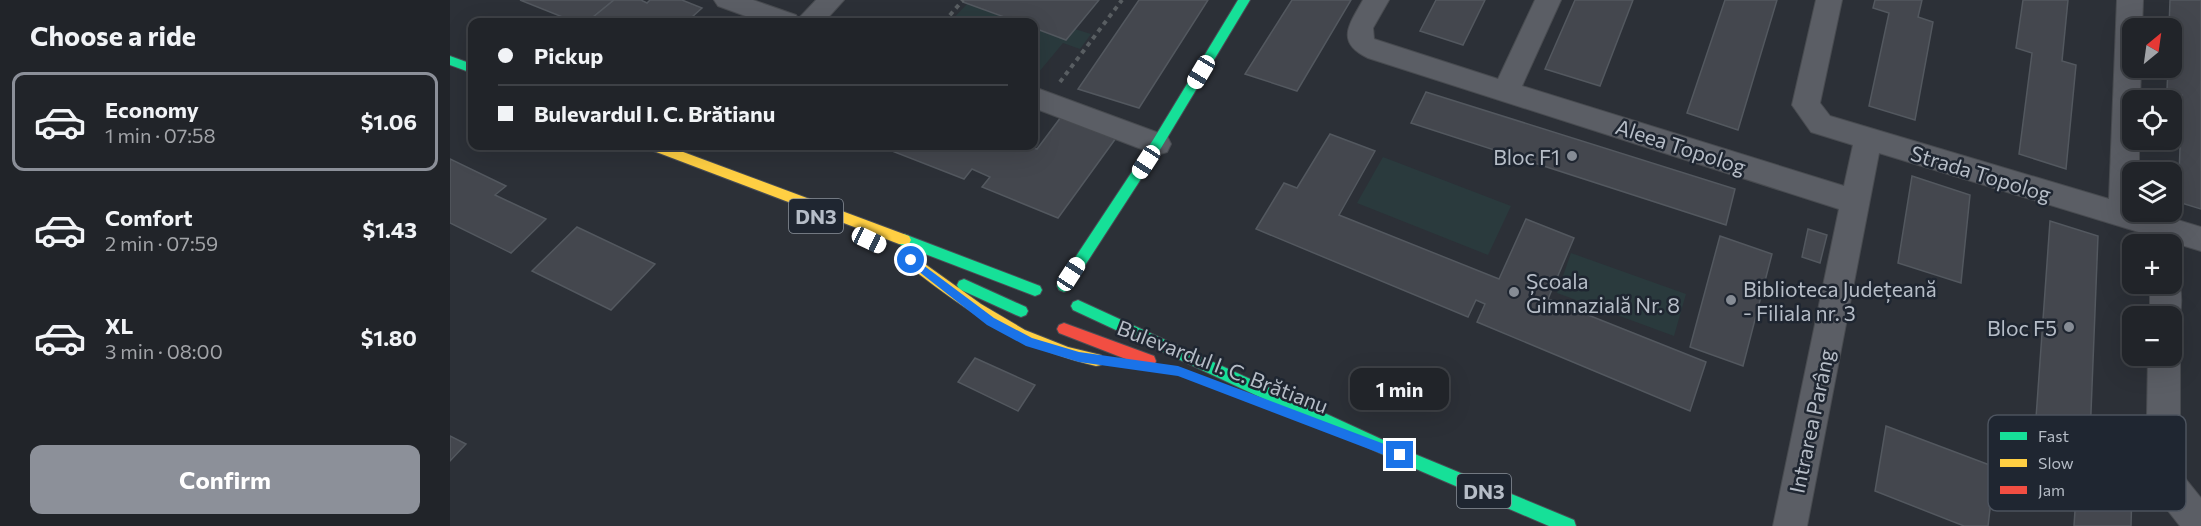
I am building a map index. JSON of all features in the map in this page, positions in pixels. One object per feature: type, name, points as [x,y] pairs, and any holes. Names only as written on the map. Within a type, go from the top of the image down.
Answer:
[{"type":"main road","points":[[1035,290],[1023,303],[1021,311],[1025,325],[1038,333],[1056,333],[1064,329],[1076,314],[1078,306],[1074,294],[1064,286],[1157,144],[1244,0]]},
{"type":"main road","points":[[450,60],[468,67]]},
{"type":"main road","name":"DN3","points":[[665,150],[1035,290],[1049,285],[1064,286]]},
{"type":"main road","name":"DN3","points":[[721,172],[879,245]]},
{"type":"main road","name":"Bulevardul I. C. Brătianu","points":[[1021,311],[906,258],[990,322],[1029,342],[1079,357],[1162,368],[1064,329]]},
{"type":"main road","name":"Bulevardul I. C. Brătianu","points":[[1078,306],[1400,455],[1568,526]]},
{"type":"main road","name":"Bulevardul I. C. Brătianu","points":[[1222,388],[1400,455]]},
{"type":"street","points":[[727,0],[776,18]]},
{"type":"street","points":[[813,18],[831,0]]},
{"type":"street","name":"Aleea Topolog","points":[[1376,0],[1360,28],[1362,44],[1377,51],[1856,202]]},
{"type":"street","points":[[1506,91],[1548,0]]},
{"type":"street","name":"Strada Topolog","points":[[1829,0],[1806,105],[1821,124],[2122,215]]},
{"type":"street","points":[[2125,162],[2130,0]]},
{"type":"street","points":[[1039,99],[1157,144]]},
{"type":"street","name":"Intrarea Parâng","points":[[1790,526],[1868,138]]},
{"type":"street","name":"Strada Topolog","points":[[2137,222],[2161,234]]},
{"type":"street","name":"Strada Topolog","points":[[2182,237],[2201,239]]},
{"type":"street","points":[[2164,366],[2164,415]]},
{"type":"street","points":[[2186,506],[2196,519],[2201,521]]},
{"type":"path","points":[[947,18],[963,0]]},
{"type":"path","points":[[1039,99],[1122,0]]},
{"type":"shaded area","points":[[967,4],[1007,18],[954,18]]},
{"type":"shaded area","points":[[1075,29],[1091,34],[1080,49],[1063,43],[1038,73],[1038,30],[1066,40]]},
{"type":"shaded area","points":[[1383,157],[1511,206],[1488,255],[1357,203]]},
{"type":"shaded area","points":[[1571,253],[1686,294],[1674,336],[1557,293]]},
{"type":"building","points":[[520,0],[614,0],[592,18],[565,18]]},
{"type":"building","points":[[614,0],[641,0],[647,3],[650,0],[682,0],[702,8],[691,18],[592,18]]},
{"type":"building","points":[[964,0],[1099,0],[1066,40],[1038,30],[1038,18],[1007,18],[963,2]]},
{"type":"building","points":[[1139,0],[1208,0],[1139,108],[1078,89]]},
{"type":"building","points":[[1292,0],[1351,0],[1297,91],[1245,74]]},
{"type":"building","points":[[1436,0],[1485,0],[1463,45],[1420,31]]},
{"type":"building","points":[[1575,0],[1633,0],[1600,86],[1545,69]]},
{"type":"building","points":[[1725,0],[1777,0],[1738,130],[1687,113]]},
{"type":"building","points":[[1875,0],[1922,0],[1918,17],[1933,22],[1915,120],[1869,106],[1889,13],[1873,8]]},
{"type":"building","points":[[2023,0],[2068,0],[2062,61],[2076,65],[2066,169],[2019,154],[2032,53],[2016,48]]},
{"type":"building","points":[[2170,0],[2201,0],[2201,209],[2182,203],[2182,162],[2179,162],[2180,150],[2182,150],[2182,90],[2167,90],[2168,78],[2182,78],[2182,18],[2169,18]]},
{"type":"building","name":"Bloc F1","points":[[1426,92],[1735,189],[1726,225],[1411,123]]},
{"type":"building","points":[[1061,117],[1116,138],[1058,218],[982,187],[990,177],[972,169],[964,179],[892,151],[1038,150]]},
{"type":"building","points":[[1330,134],[1375,151],[1339,215],[1499,279],[1526,219],[1574,238],[1548,299],[1706,362],[1690,411],[1477,322],[1485,304],[1476,300],[1468,317],[1256,229],[1284,183],[1297,188]]},
{"type":"building","points":[[450,159],[506,186],[495,195],[546,219],[511,253],[450,223]]},
{"type":"building","points":[[1912,176],[1970,195],[1961,283],[1898,263]]},
{"type":"building","name":"Bloc F5","points":[[2050,221],[2098,236],[2091,415],[2036,415]]},
{"type":"building","points":[[577,227],[655,264],[611,310],[532,271]]},
{"type":"building","points":[[1808,229],[1827,235],[1820,263],[1802,257]]},
{"type":"building","name":"Biblioteca Județeană - Filiala nr. 3","points":[[1720,236],[1772,254],[1743,366],[1690,347]]},
{"type":"building","points":[[975,358],[1035,385],[1018,411],[958,382]]},
{"type":"building","points":[[1886,426],[1988,464],[1988,526],[1964,526],[1875,491]]},
{"type":"building","points":[[450,436],[466,444],[450,461]]},
{"type":"building","points":[[2075,511],[2131,511],[2131,526],[2074,526]]},
{"type":"traffic: fast","points":[[1064,286],[1157,144],[1244,0]]},
{"type":"traffic: fast","points":[[450,60],[468,67]]},
{"type":"traffic: fast","points":[[904,240],[1035,290]]},
{"type":"traffic: fast","points":[[964,285],[1021,311]]},
{"type":"traffic: fast","points":[[1078,306],[1400,455],[1568,526]]},
{"type":"traffic: slow","points":[[666,150],[904,240]]},
{"type":"traffic: slow","points":[[911,260],[955,294],[997,322],[1043,344],[1096,360]]},
{"type":"traffic: jam","points":[[1064,329],[1149,361]]},
{"type":"place","name":"Bloc F1","points":[[1572,156]]},
{"type":"place","name":"Școala Gimnazială Nr. 8","points":[[1514,292]]},
{"type":"place","name":"Biblioteca Județeană - Filiala nr. 3","points":[[1731,300]]},
{"type":"place","name":"Bloc F5","points":[[2069,327]]},
{"type":"route","points":[[911,260],[990,322],[1029,342],[1079,357],[1178,371],[1400,455]]}]
